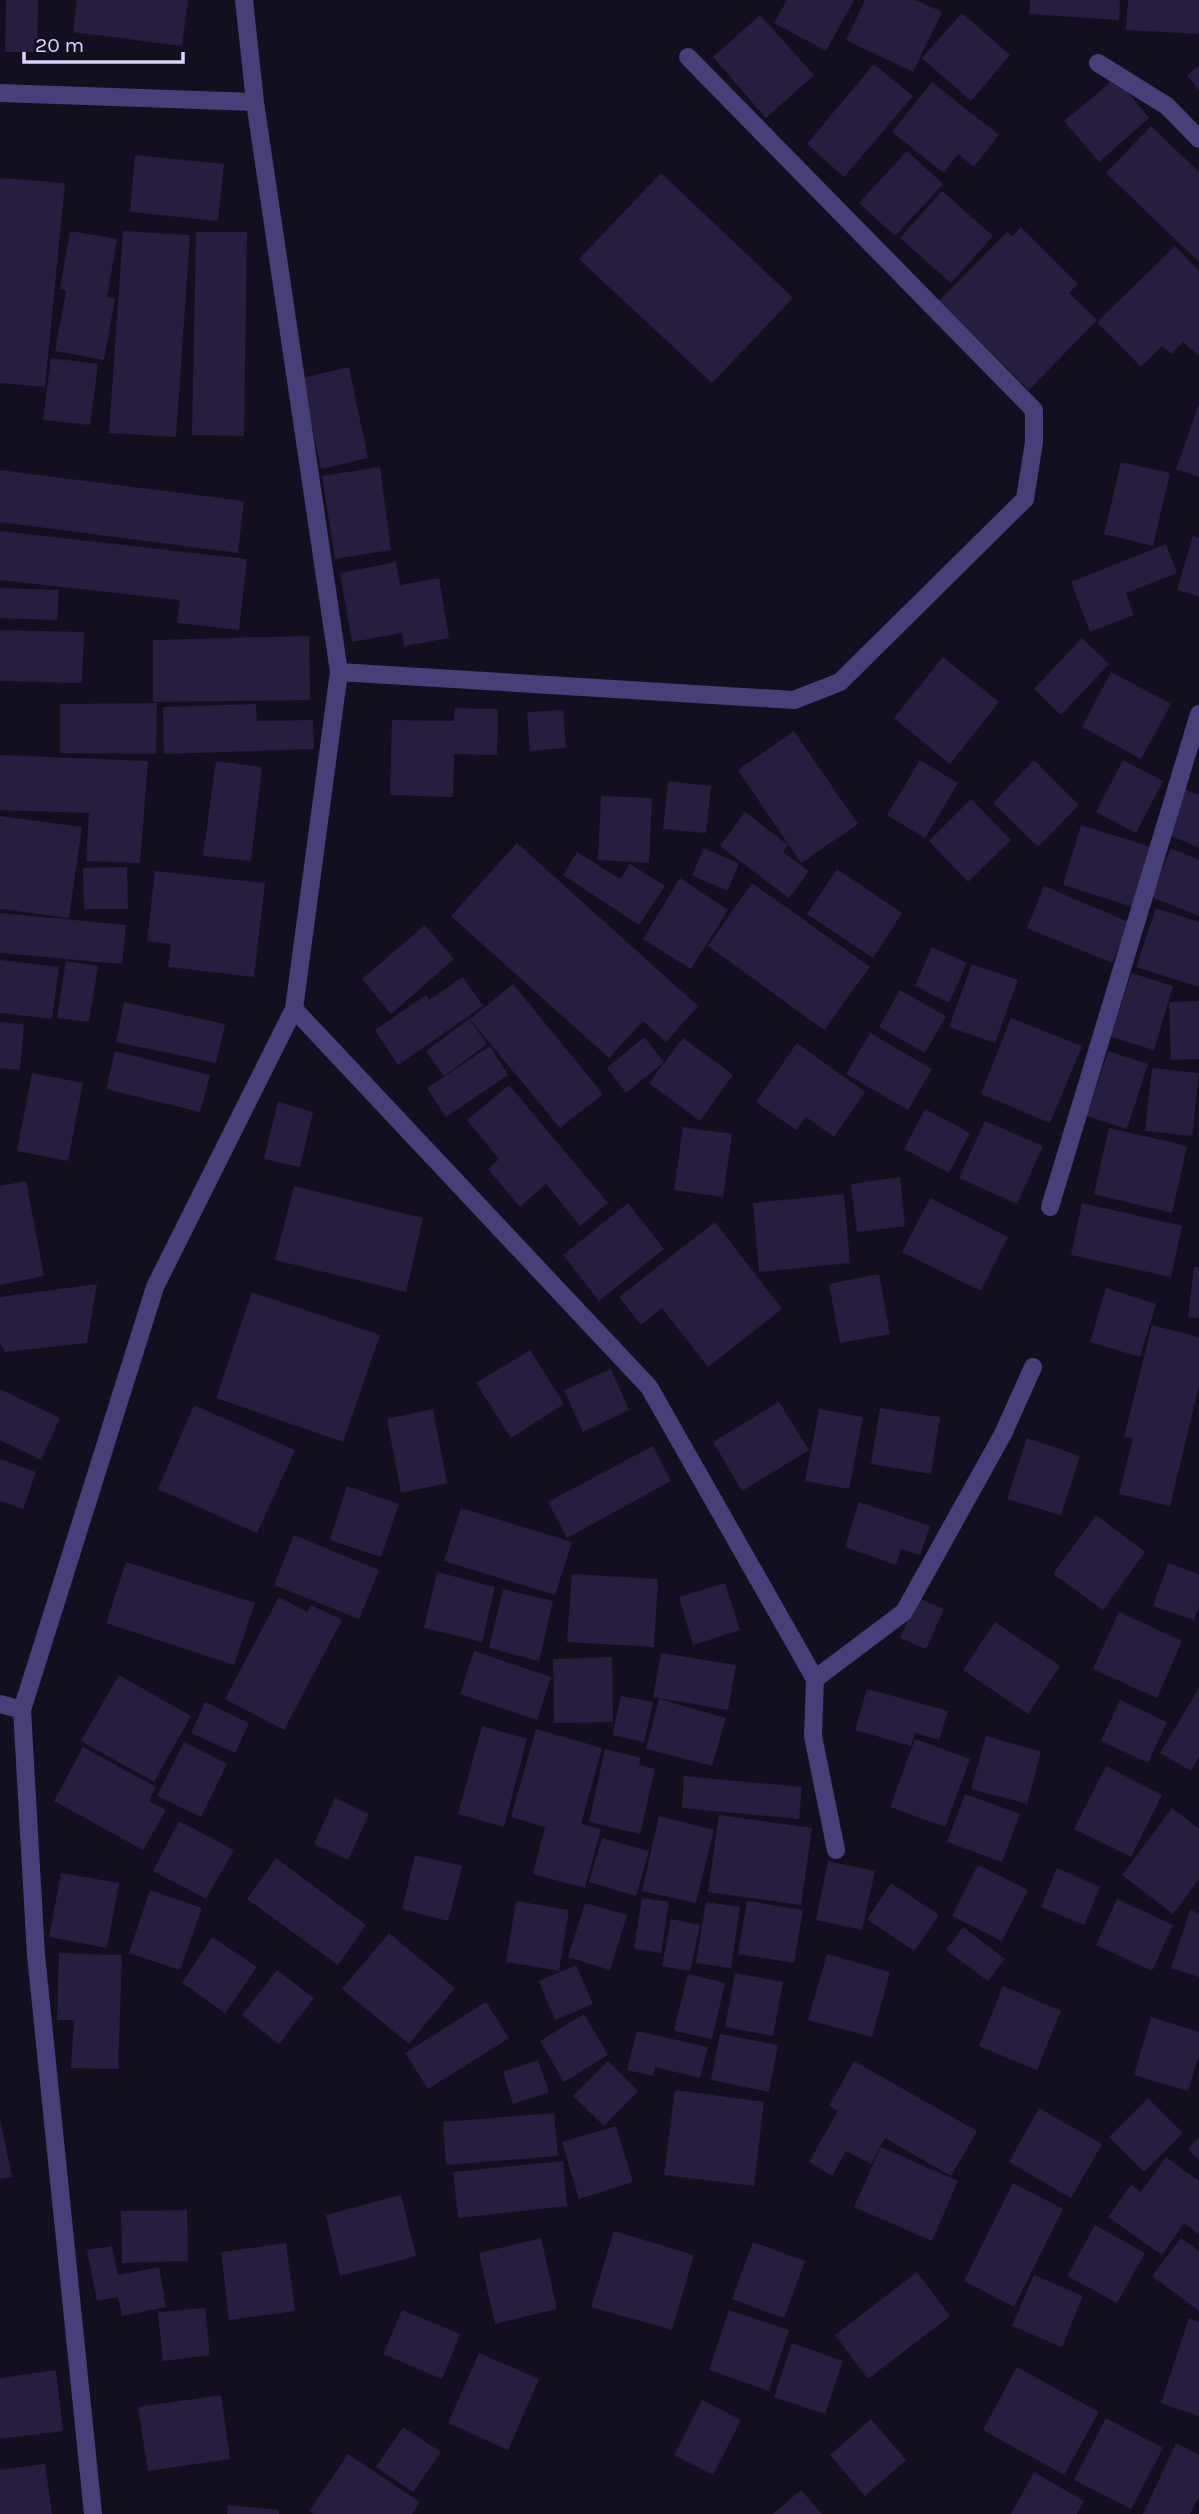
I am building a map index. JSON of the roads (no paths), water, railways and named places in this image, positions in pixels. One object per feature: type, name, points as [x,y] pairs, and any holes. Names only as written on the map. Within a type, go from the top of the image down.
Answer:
[{"type":"street","points":[[93,2514],[36,1955],[22,1710],[155,1287],[294,1009],[339,672],[255,102],[244,0]]},
{"type":"street","points":[[339,672],[794,700],[839,682],[1025,499],[1034,442],[1034,410],[688,57]]},
{"type":"street","points":[[1098,63],[1167,106],[1199,139]]},
{"type":"street","points":[[0,93],[255,102]]},
{"type":"street","points":[[1050,1207],[1199,714]]},
{"type":"street","points":[[294,1009],[649,1387],[815,1679],[813,1736],[836,1850]]},
{"type":"street","points":[[815,1679],[904,1612],[1003,1434],[1033,1367]]},
{"type":"street","points":[[0,1704],[22,1710]]}]
